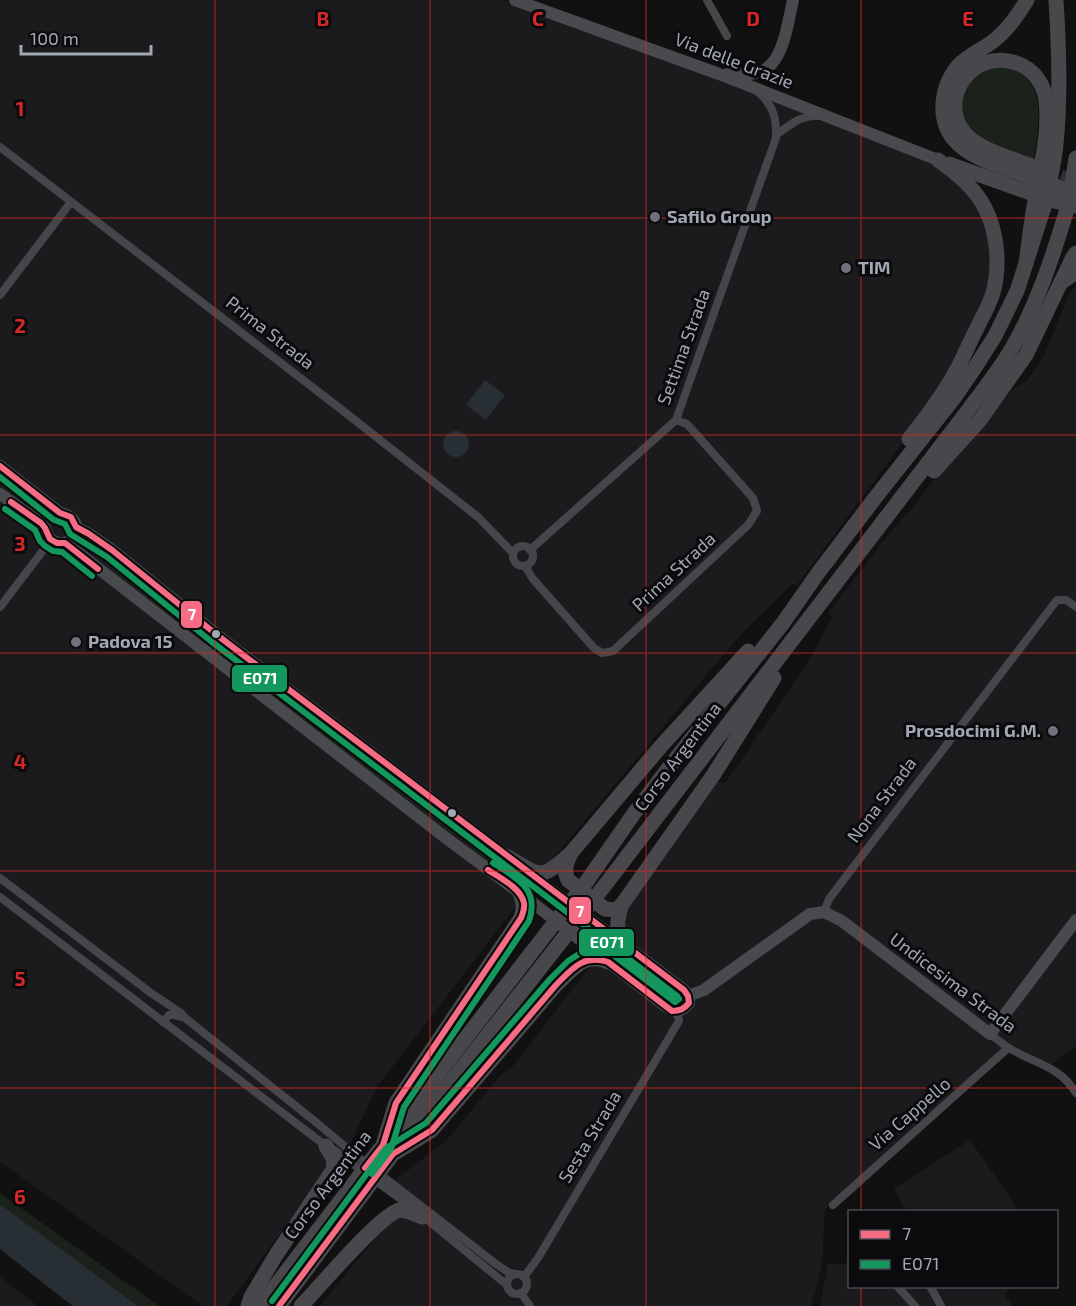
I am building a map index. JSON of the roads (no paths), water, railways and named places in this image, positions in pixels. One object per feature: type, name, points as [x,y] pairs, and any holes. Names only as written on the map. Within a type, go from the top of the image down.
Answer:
[{"type":"highway","name":"Corso Argentina","points":[[279,1306],[360,1187],[587,881],[635,812],[783,623],[875,498],[954,398],[995,336],[1017,291],[1050,183],[1057,143],[1059,87],[1056,0]]},
{"type":"highway","points":[[1023,6],[1007,28],[992,42],[960,63],[949,78],[944,92],[942,114],[949,133],[963,148],[981,160],[1076,194]]},
{"type":"highway","points":[[1026,264],[1043,156],[1047,122],[1046,100],[1042,87],[1035,77],[1026,68],[1013,62],[995,60],[968,72],[956,95],[954,107],[963,132],[983,148],[1032,166]]},
{"type":"highway","name":"Corso Argentina","points":[[386,1152],[563,939],[989,381],[1013,346],[1046,275],[1072,207],[1071,190],[1076,158]]},
{"type":"highway","points":[[938,160],[1072,207]]},
{"type":"highway","points":[[875,498],[903,447],[955,373],[987,308],[994,288],[996,250],[991,223],[984,206],[956,174],[938,160]]},
{"type":"highway","points":[[892,510],[922,486],[991,406],[1026,355],[1076,253]]},
{"type":"highway","points":[[506,856],[530,870],[547,873],[570,853],[662,745],[818,573]]},
{"type":"highway","points":[[626,946],[616,926],[621,906],[714,774],[833,586]]},
{"type":"highway","points":[[570,853],[565,869],[568,880],[605,909],[615,910],[621,906]]},
{"type":"highway","points":[[386,1152],[396,1103],[521,918],[524,902],[520,893]]},
{"type":"highway","points":[[386,1152],[432,1130],[556,985],[579,963],[593,958],[608,963]]},
{"type":"highway","points":[[248,1306],[276,1255],[333,1170],[334,1160],[326,1146]]},
{"type":"highway","name":"Corso Argentina","points":[[260,1306],[360,1187]]},
{"type":"highway","points":[[301,1306],[389,1214],[402,1210],[422,1217]]},
{"type":"street","name":"Via delle Grazie","points":[[515,0],[719,74],[938,160]]},
{"type":"street","points":[[707,0],[727,36]]},
{"type":"street","points":[[719,74],[754,74],[772,65],[778,57],[793,0]]},
{"type":"street","name":"Settima Strada","points":[[530,549],[676,420],[776,135],[776,121],[769,102],[752,87]]},
{"type":"street","points":[[776,135],[790,123],[805,116],[831,118]]},
{"type":"street","name":"Prima Strada","points":[[0,147],[478,517],[513,553],[513,559],[517,565],[525,566],[533,579],[594,648],[602,653],[613,651],[748,525],[757,511],[753,498],[687,424],[676,420]]},
{"type":"street","points":[[0,295],[71,202]]},
{"type":"street","points":[[1059,286],[1076,274]]},
{"type":"street","points":[[0,466],[60,513],[69,515],[76,526],[74,537],[60,544],[35,519],[0,494]]},
{"type":"street","points":[[0,607],[48,534],[48,519],[60,513]]},
{"type":"street","points":[[64,543],[608,963],[672,1011],[683,1010],[688,1003],[688,996],[684,990],[217,635],[112,550],[76,526]]},
{"type":"street","points":[[513,553],[521,546],[530,549],[533,559],[525,566]]},
{"type":"street","name":"Nona Strada","points":[[824,912],[829,899],[1058,600],[1066,600],[1076,607]]},
{"type":"street","points":[[204,652],[217,635]]},
{"type":"street","points":[[304,728],[317,711]]},
{"type":"street","points":[[0,878],[181,1014],[394,1186],[496,1264],[520,1276],[527,1285],[526,1288],[521,1293],[512,1293],[507,1285],[414,1209],[326,1146],[0,897]]},
{"type":"street","points":[[10,905],[19,894]]},
{"type":"street","points":[[688,996],[704,990],[810,914],[824,912]]},
{"type":"street","name":"Undicesima Strada","points":[[824,912],[842,921],[1008,1048],[1064,1076],[1076,1093]]},
{"type":"street","points":[[990,1034],[1076,920]]},
{"type":"street","points":[[146,1009],[156,1010],[159,1005],[151,993]]},
{"type":"street","name":"Sesta Strada","points":[[520,1276],[538,1258],[679,1021],[677,1011]]},
{"type":"street","points":[[164,1022],[169,1015],[184,1017]]},
{"type":"street","name":"Via Cappello","points":[[833,1205],[1008,1048]]},
{"type":"street","points":[[507,1285],[509,1278],[520,1276]]},
{"type":"street","points":[[898,1288],[915,1306]]},
{"type":"street","points":[[931,1288],[940,1306]]},
{"type":"street","points":[[521,1293],[530,1306]]},
{"type":"tunnel","points":[[1039,169],[1076,183]]},
{"type":"place","name":"Safilo Group","points":[[655,217]]},
{"type":"place","name":"TIM","points":[[846,268]]},
{"type":"place","name":"Padova 15","points":[[76,642]]},
{"type":"place","name":"Prosdocimi G.M.","points":[[1053,731]]}]
